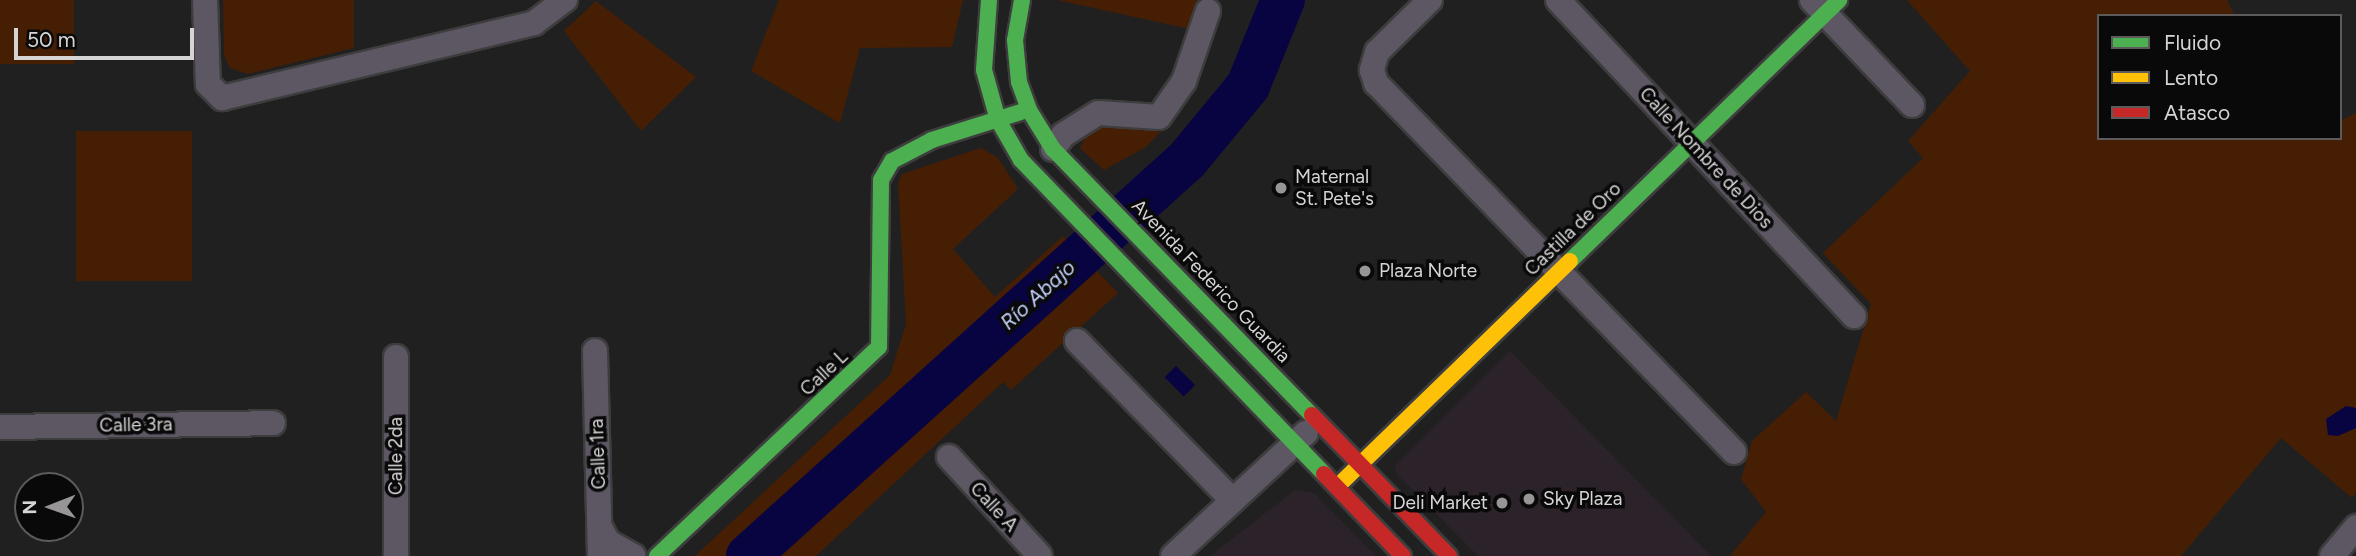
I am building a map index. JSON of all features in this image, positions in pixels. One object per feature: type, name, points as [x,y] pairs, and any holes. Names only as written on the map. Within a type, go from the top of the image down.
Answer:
[{"type":"street","points":[[205,0],[208,83],[222,98],[534,23],[565,0]]},
{"type":"street","points":[[989,0],[984,70],[998,120],[1021,160],[1403,556]]},
{"type":"street","name":"Avenida Federico Guardia","points":[[1021,0],[1015,40],[1019,82],[1029,110],[1053,149],[1449,556]]},
{"type":"street","points":[[1430,0],[1377,52],[1372,70],[1376,83],[1561,270],[1734,452]]},
{"type":"street","name":"Calle Nombre de Dios","points":[[1558,0],[1854,316]]},
{"type":"street","points":[[1825,5],[1912,106]]},
{"type":"street","name":"Castilla de Oro","points":[[1336,488],[1691,142],[1825,5]]},
{"type":"street","points":[[1053,149],[1063,135],[1098,113],[1159,117],[1184,81],[1208,11]]},
{"type":"street","points":[[998,120],[1029,110]]},
{"type":"street","name":"Calle L","points":[[655,556],[879,347],[881,180],[891,162],[932,140],[998,120]]},
{"type":"street","points":[[1077,341],[1233,500]]},
{"type":"street","name":"Calle 1ra","points":[[595,351],[600,556]]},
{"type":"street","name":"Calle 2da","points":[[396,356],[397,556]]},
{"type":"street","points":[[1173,556],[1318,422]]},
{"type":"street","name":"Calle 3ra","points":[[0,427],[273,423]]},
{"type":"street","name":"Calle A","points":[[949,457],[1040,556]]},
{"type":"street","points":[[600,527],[608,542],[633,556]]},
{"type":"street","points":[[2332,556],[2356,527]]},
{"type":"shaded area","points":[[0,0],[74,0],[74,64],[0,64]]},
{"type":"shaded area","points":[[223,0],[354,0],[354,48],[248,74],[230,68],[224,55]]},
{"type":"shaded area","points":[[779,0],[963,0],[952,47],[860,48],[840,123],[751,71]]},
{"type":"shaded area","points":[[1057,0],[1197,0],[1190,29]]},
{"type":"shaded area","points":[[1907,0],[2227,0],[2234,14],[2097,14],[2097,140],[2342,140],[2342,120],[2356,113],[2356,493],[2352,498],[2281,438],[2181,556],[1730,556],[1766,512],[1741,479],[1752,441],[1806,392],[1836,421],[1871,304],[1823,253],[1923,158],[1908,141],[1970,71]]},
{"type":"shaded area","points":[[596,1],[696,77],[641,131],[564,31]]},
{"type":"shaded area","points":[[1102,121],[1164,128],[1146,147],[1104,170],[1080,148],[1087,133]]},
{"type":"shaded area","points":[[76,131],[192,131],[192,281],[76,281]]},
{"type":"shaded area","points":[[981,148],[998,158],[1018,189],[953,249],[995,297],[1063,236],[1118,293],[1011,390],[1003,382],[816,556],[695,556],[890,375],[906,324],[898,183],[902,174]]},
{"type":"shaded area","points":[[1510,351],[1711,556],[1478,556],[1396,473],[1395,466]]},
{"type":"shaded area","points":[[1176,366],[1195,385],[1184,396],[1165,377]]},
{"type":"shaded area","points":[[2346,406],[2356,408],[2356,428],[2338,436],[2328,435],[2326,419]]},
{"type":"shaded area","points":[[1295,490],[1314,493],[1376,556],[1210,556]]},
{"type":"waterway","name":"Río Abajo","points":[[748,556],[1187,160],[1248,86],[1283,0]]},
{"type":"traffic: fast","points":[[989,0],[984,70],[998,120],[1021,160],[1324,474]]},
{"type":"traffic: fast","points":[[1022,0],[1015,40],[1019,82],[1029,110],[1053,149],[1312,415]]},
{"type":"traffic: fast","points":[[1570,261],[1839,0]]},
{"type":"traffic: fast","points":[[657,556],[879,347],[881,180],[892,161],[932,140],[1021,112]]},
{"type":"traffic: slow","points":[[1343,481],[1570,261]]},
{"type":"traffic: jam","points":[[1312,415],[1449,556]]},
{"type":"traffic: jam","points":[[1324,474],[1403,556]]},
{"type":"place","name":"Maternal St. Pete's","points":[[1281,188]]},
{"type":"place","name":"Plaza Norte","points":[[1365,271]]},
{"type":"place","name":"Sky Plaza","points":[[1529,499]]},
{"type":"place","name":"Deli Market","points":[[1502,503]]}]
